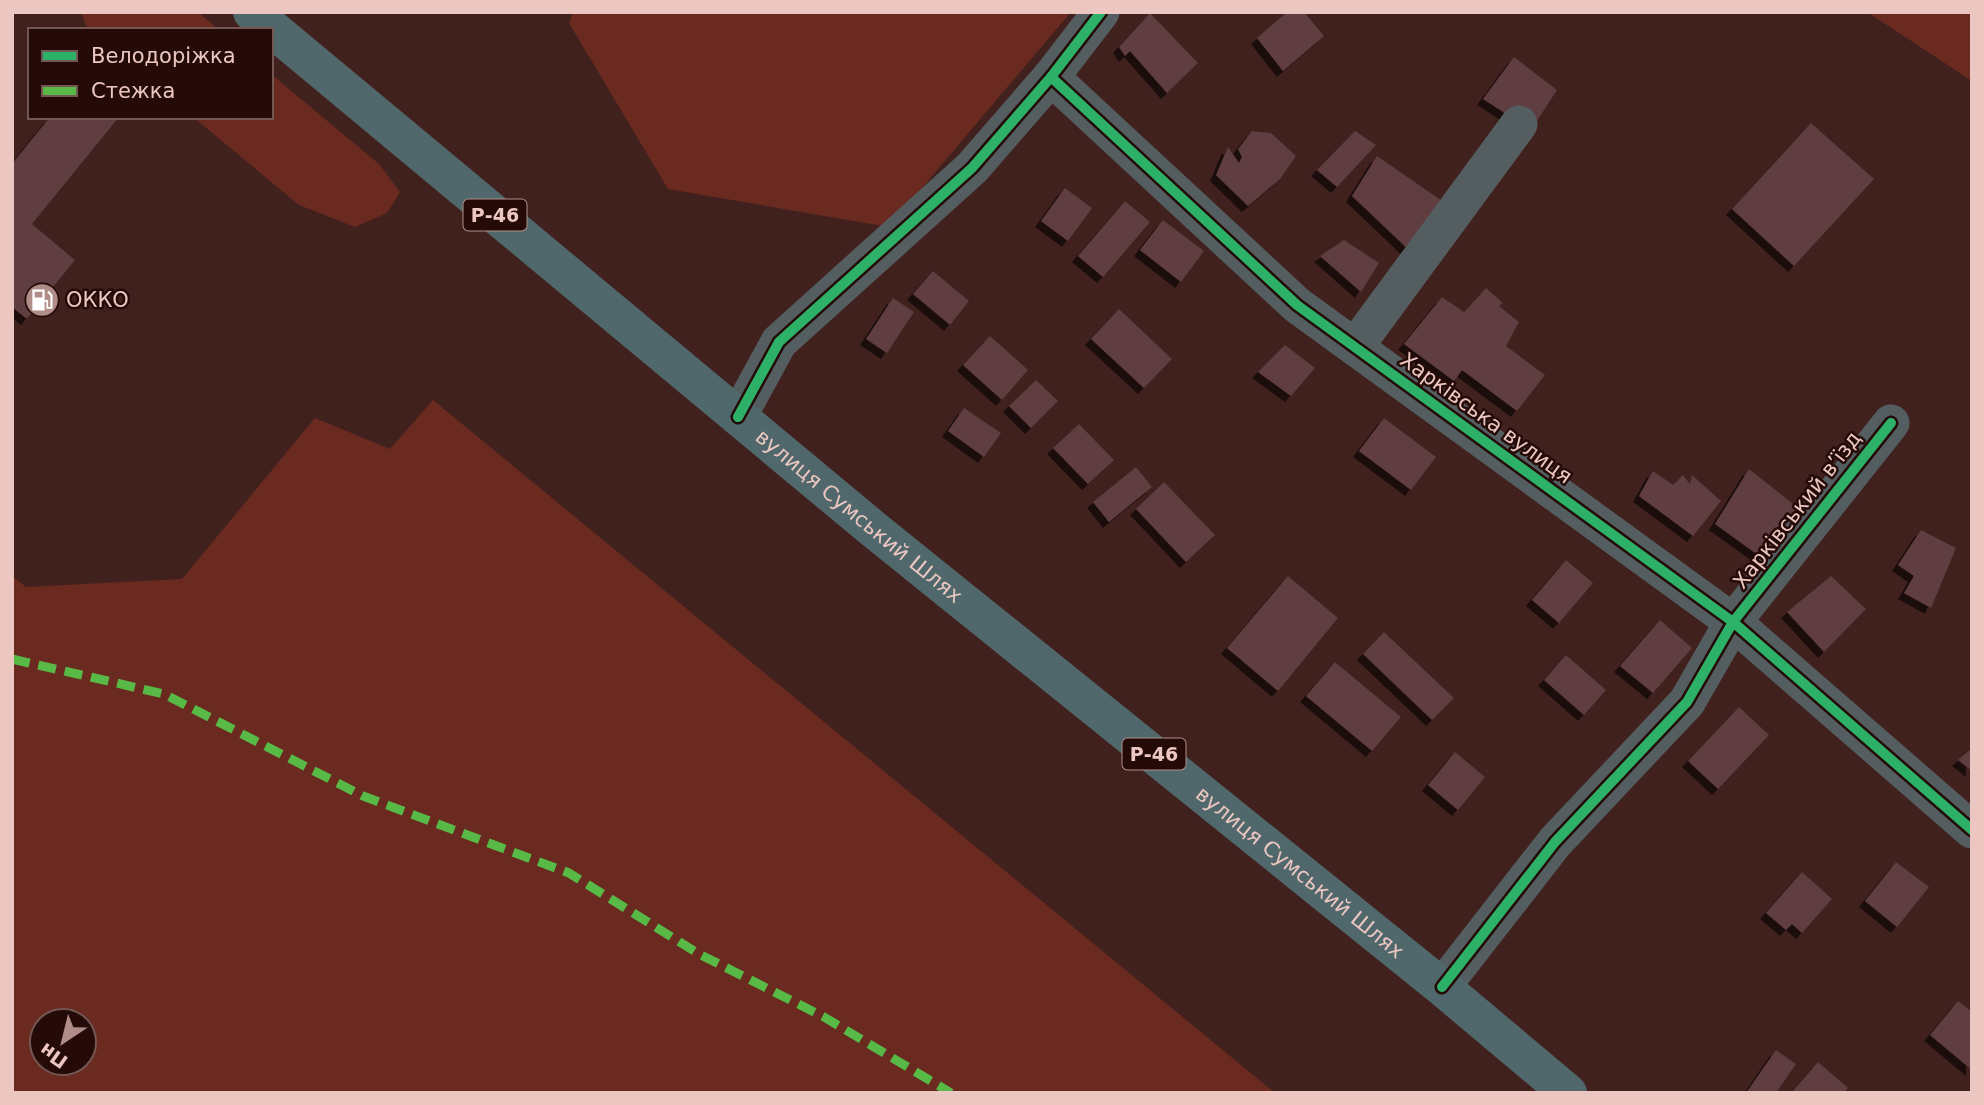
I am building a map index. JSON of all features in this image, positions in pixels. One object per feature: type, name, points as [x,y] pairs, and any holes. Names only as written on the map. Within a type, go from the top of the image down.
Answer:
[{"type":"main road","name":"Р-46","points":[[252,12],[271,28]]},
{"type":"main road","name":"Р-46","points":[[273,30],[738,417]]},
{"type":"main road","name":"вулиця Сумський Шлях","points":[[738,417],[1442,987],[1568,1093]]},
{"type":"street","points":[[738,417],[779,342],[972,169],[1051,77],[1101,12]]},
{"type":"street","name":"Харківська вулиця","points":[[1051,77],[1297,304],[1733,622],[1972,830]]},
{"type":"street","points":[[1356,347],[1520,124]]},
{"type":"street","name":"Харківський в’їзд","points":[[1442,987],[1555,842],[1687,702],[1733,622],[1891,423]]},
{"type":"shaded area","points":[[81,12],[198,12],[217,28],[87,28]]},
{"type":"shaded area","points":[[573,12],[1071,12],[889,227],[668,189],[569,23]]},
{"type":"shaded area","points":[[1867,12],[1972,12],[1972,81]]},
{"type":"shaded area","points":[[273,76],[379,164],[400,192],[387,213],[355,227],[299,205],[195,119],[273,119]]},
{"type":"shaded area","points":[[433,400],[1275,1093],[12,1093],[12,576],[26,587],[182,579],[315,418],[390,449]]},
{"type":"building","points":[[1287,12],[1304,12],[1324,36],[1283,71],[1257,38]]},
{"type":"building","points":[[1150,13],[1198,63],[1167,93],[1130,51],[1125,56],[1119,47]]},
{"type":"building","points":[[1514,57],[1557,90],[1531,130],[1483,99]]},
{"type":"building","points":[[48,119],[117,119],[32,224],[75,260],[27,319],[12,307],[12,164]]},
{"type":"building","points":[[1811,123],[1874,179],[1794,266],[1732,209]]},
{"type":"building","points":[[1252,131],[1271,133],[1296,156],[1280,179],[1248,206],[1216,175],[1228,147],[1239,163],[1242,157],[1238,149]]},
{"type":"building","points":[[1355,131],[1376,145],[1337,187],[1317,170]]},
{"type":"building","points":[[1377,156],[1448,205],[1412,253],[1352,196]]},
{"type":"building","points":[[1065,188],[1092,208],[1068,241],[1041,221]]},
{"type":"building","points":[[1125,201],[1150,222],[1103,277],[1078,256]]},
{"type":"building","points":[[1163,220],[1204,251],[1181,282],[1140,250]]},
{"type":"building","points":[[1344,240],[1379,263],[1361,292],[1320,256]]},
{"type":"building","points":[[933,271],[969,301],[950,325],[913,294]]},
{"type":"building","points":[[1486,288],[1503,303],[1499,306],[1519,322],[1506,346],[1545,375],[1517,411],[1462,370],[1454,381],[1404,344],[1442,297],[1464,312]]},
{"type":"building","points":[[893,298],[914,312],[887,353],[866,339]]},
{"type":"building","points":[[1119,309],[1172,359],[1144,388],[1091,339]]},
{"type":"building","points":[[990,336],[1028,370],[1002,400],[963,365]]},
{"type":"building","points":[[1285,345],[1315,368],[1291,396],[1258,372]]},
{"type":"building","points":[[1036,380],[1058,401],[1031,428],[1009,406]]},
{"type":"building","points":[[964,408],[1001,433],[984,457],[948,431]]},
{"type":"building","points":[[1384,418],[1436,457],[1411,490],[1359,451]]},
{"type":"building","points":[[1079,424],[1114,460],[1088,484],[1053,448]]},
{"type":"building","points":[[1136,467],[1152,487],[1109,522],[1093,502]]},
{"type":"building","points":[[1749,469],[1806,514],[1765,560],[1715,524]]},
{"type":"building","points":[[1653,471],[1673,485],[1683,475],[1690,484],[1692,475],[1721,501],[1693,536],[1639,496]]},
{"type":"building","points":[[1164,482],[1215,535],[1186,562],[1136,509]]},
{"type":"building","points":[[1921,530],[1956,548],[1931,608],[1904,593],[1914,576],[1898,565]]},
{"type":"building","points":[[1566,560],[1593,583],[1559,623],[1532,600]]},
{"type":"building","points":[[1288,576],[1338,618],[1278,691],[1227,648]]},
{"type":"building","points":[[1831,576],[1866,609],[1824,652],[1787,612]]},
{"type":"building","points":[[1660,620],[1692,648],[1653,693],[1620,666]]},
{"type":"building","points":[[1384,632],[1454,698],[1432,720],[1363,654]]},
{"type":"building","points":[[1566,655],[1606,690],[1584,715],[1544,680]]},
{"type":"building","points":[[1335,662],[1401,717],[1372,751],[1306,696]]},
{"type":"building","points":[[1739,707],[1769,735],[1718,789],[1688,761]]},
{"type":"building","points":[[1972,748],[1972,771],[1958,760]]},
{"type":"building","points":[[1455,752],[1485,777],[1458,810],[1428,785]]},
{"type":"building","points":[[1896,862],[1929,887],[1897,927],[1865,901]]},
{"type":"building","points":[[1802,872],[1832,899],[1802,933],[1792,924],[1786,930],[1766,913]]},
{"type":"building","points":[[1958,1001],[1972,1012],[1972,1070],[1930,1035]]},
{"type":"building","points":[[1776,1050],[1796,1064],[1776,1093],[1746,1093]]},
{"type":"building","points":[[1818,1062],[1848,1088],[1844,1093],[1791,1093]]},
{"type":"marked path","points":[[12,659],[164,694],[363,796],[569,873],[699,954],[824,1017],[951,1093]]},
{"type":"cycle path","points":[[1101,12],[1051,77],[1297,305],[1733,622],[1972,830]]},
{"type":"cycle path","points":[[738,417],[779,342],[972,168],[1051,77]]},
{"type":"cycle path","points":[[1442,987],[1555,842],[1687,702],[1733,622],[1891,423]]},
{"type":"place","name":"ОККО","points":[[42,300]]}]
